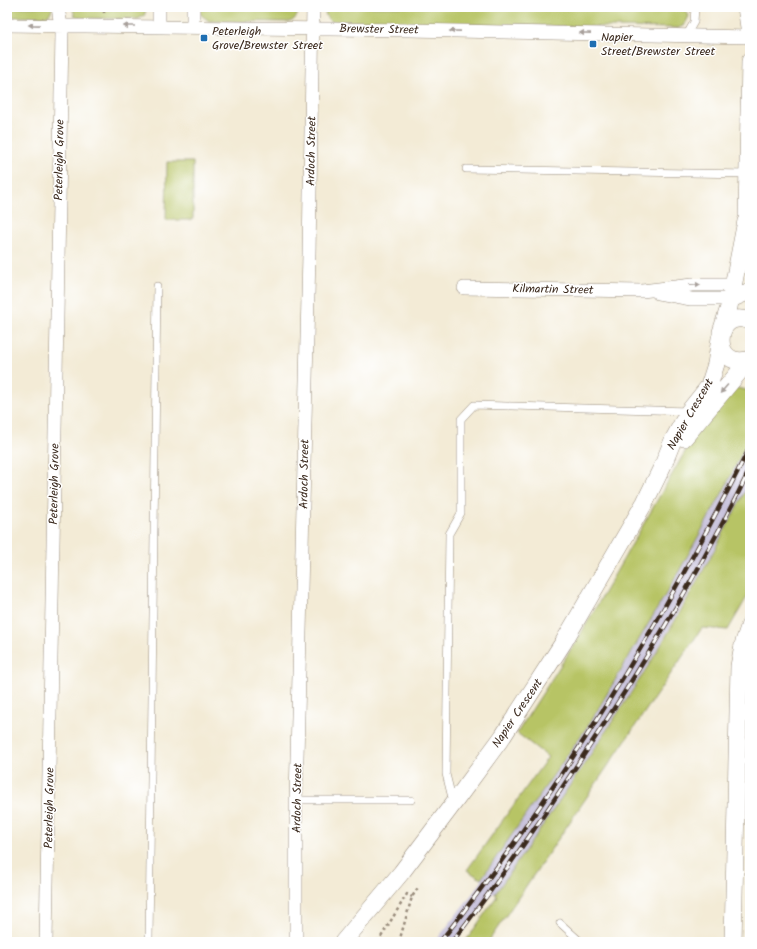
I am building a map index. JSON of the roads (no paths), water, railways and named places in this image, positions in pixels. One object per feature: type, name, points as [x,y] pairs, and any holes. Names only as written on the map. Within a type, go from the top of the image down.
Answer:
[{"type":"street","name":"Peterleigh Grove","points":[[46,942],[62,26],[58,7]]},
{"type":"street","name":"Peterleigh Grove","points":[[62,26],[65,19],[66,7]]},
{"type":"street","points":[[159,7],[159,26]]},
{"type":"street","points":[[193,7],[193,26]]},
{"type":"street","name":"Ardoch Street","points":[[296,942],[296,800],[309,254],[313,7]]},
{"type":"street","name":"Brewster Street","points":[[7,25],[193,26],[750,37]]},
{"type":"street","points":[[750,61],[747,215],[750,236]]},
{"type":"street","name":"Napier Crescent","points":[[343,942],[401,873],[503,736],[563,643],[641,508],[663,466],[673,440],[689,411],[711,380],[732,292],[747,215]]},
{"type":"street","points":[[732,292],[750,286]]},
{"type":"street","name":"Kilmartin Street","points":[[464,288],[642,291],[691,299],[732,292]]},
{"type":"street","points":[[732,292],[740,297],[750,291]]},
{"type":"street","points":[[750,321],[741,319],[731,321],[721,335],[722,348],[727,356],[736,360],[750,359]]},
{"type":"street","name":"Napier Crescent","points":[[663,466],[708,407],[750,359]]},
{"type":"street","points":[[733,942],[743,735],[739,666],[743,645],[750,624]]},
{"type":"lane","points":[[686,36],[694,22],[695,7]]},
{"type":"lane","points":[[466,169],[748,174]]},
{"type":"lane","points":[[149,942],[157,286]]},
{"type":"lane","points":[[453,804],[446,774],[449,534],[460,513],[461,419],[474,405],[689,411]]},
{"type":"lane","points":[[296,800],[411,800]]},
{"type":"lane","points":[[560,923],[581,942]]},
{"type":"railway","points":[[440,942],[527,825],[608,702],[646,640],[682,576],[750,447]]},
{"type":"railway","points":[[452,942],[502,875],[566,783],[627,689],[712,544],[750,469]]},
{"type":"place","name":"Peterleigh Grove/Brewster Street","points":[[204,38]]},
{"type":"place","name":"Napier Street/Brewster Street","points":[[593,44]]}]
